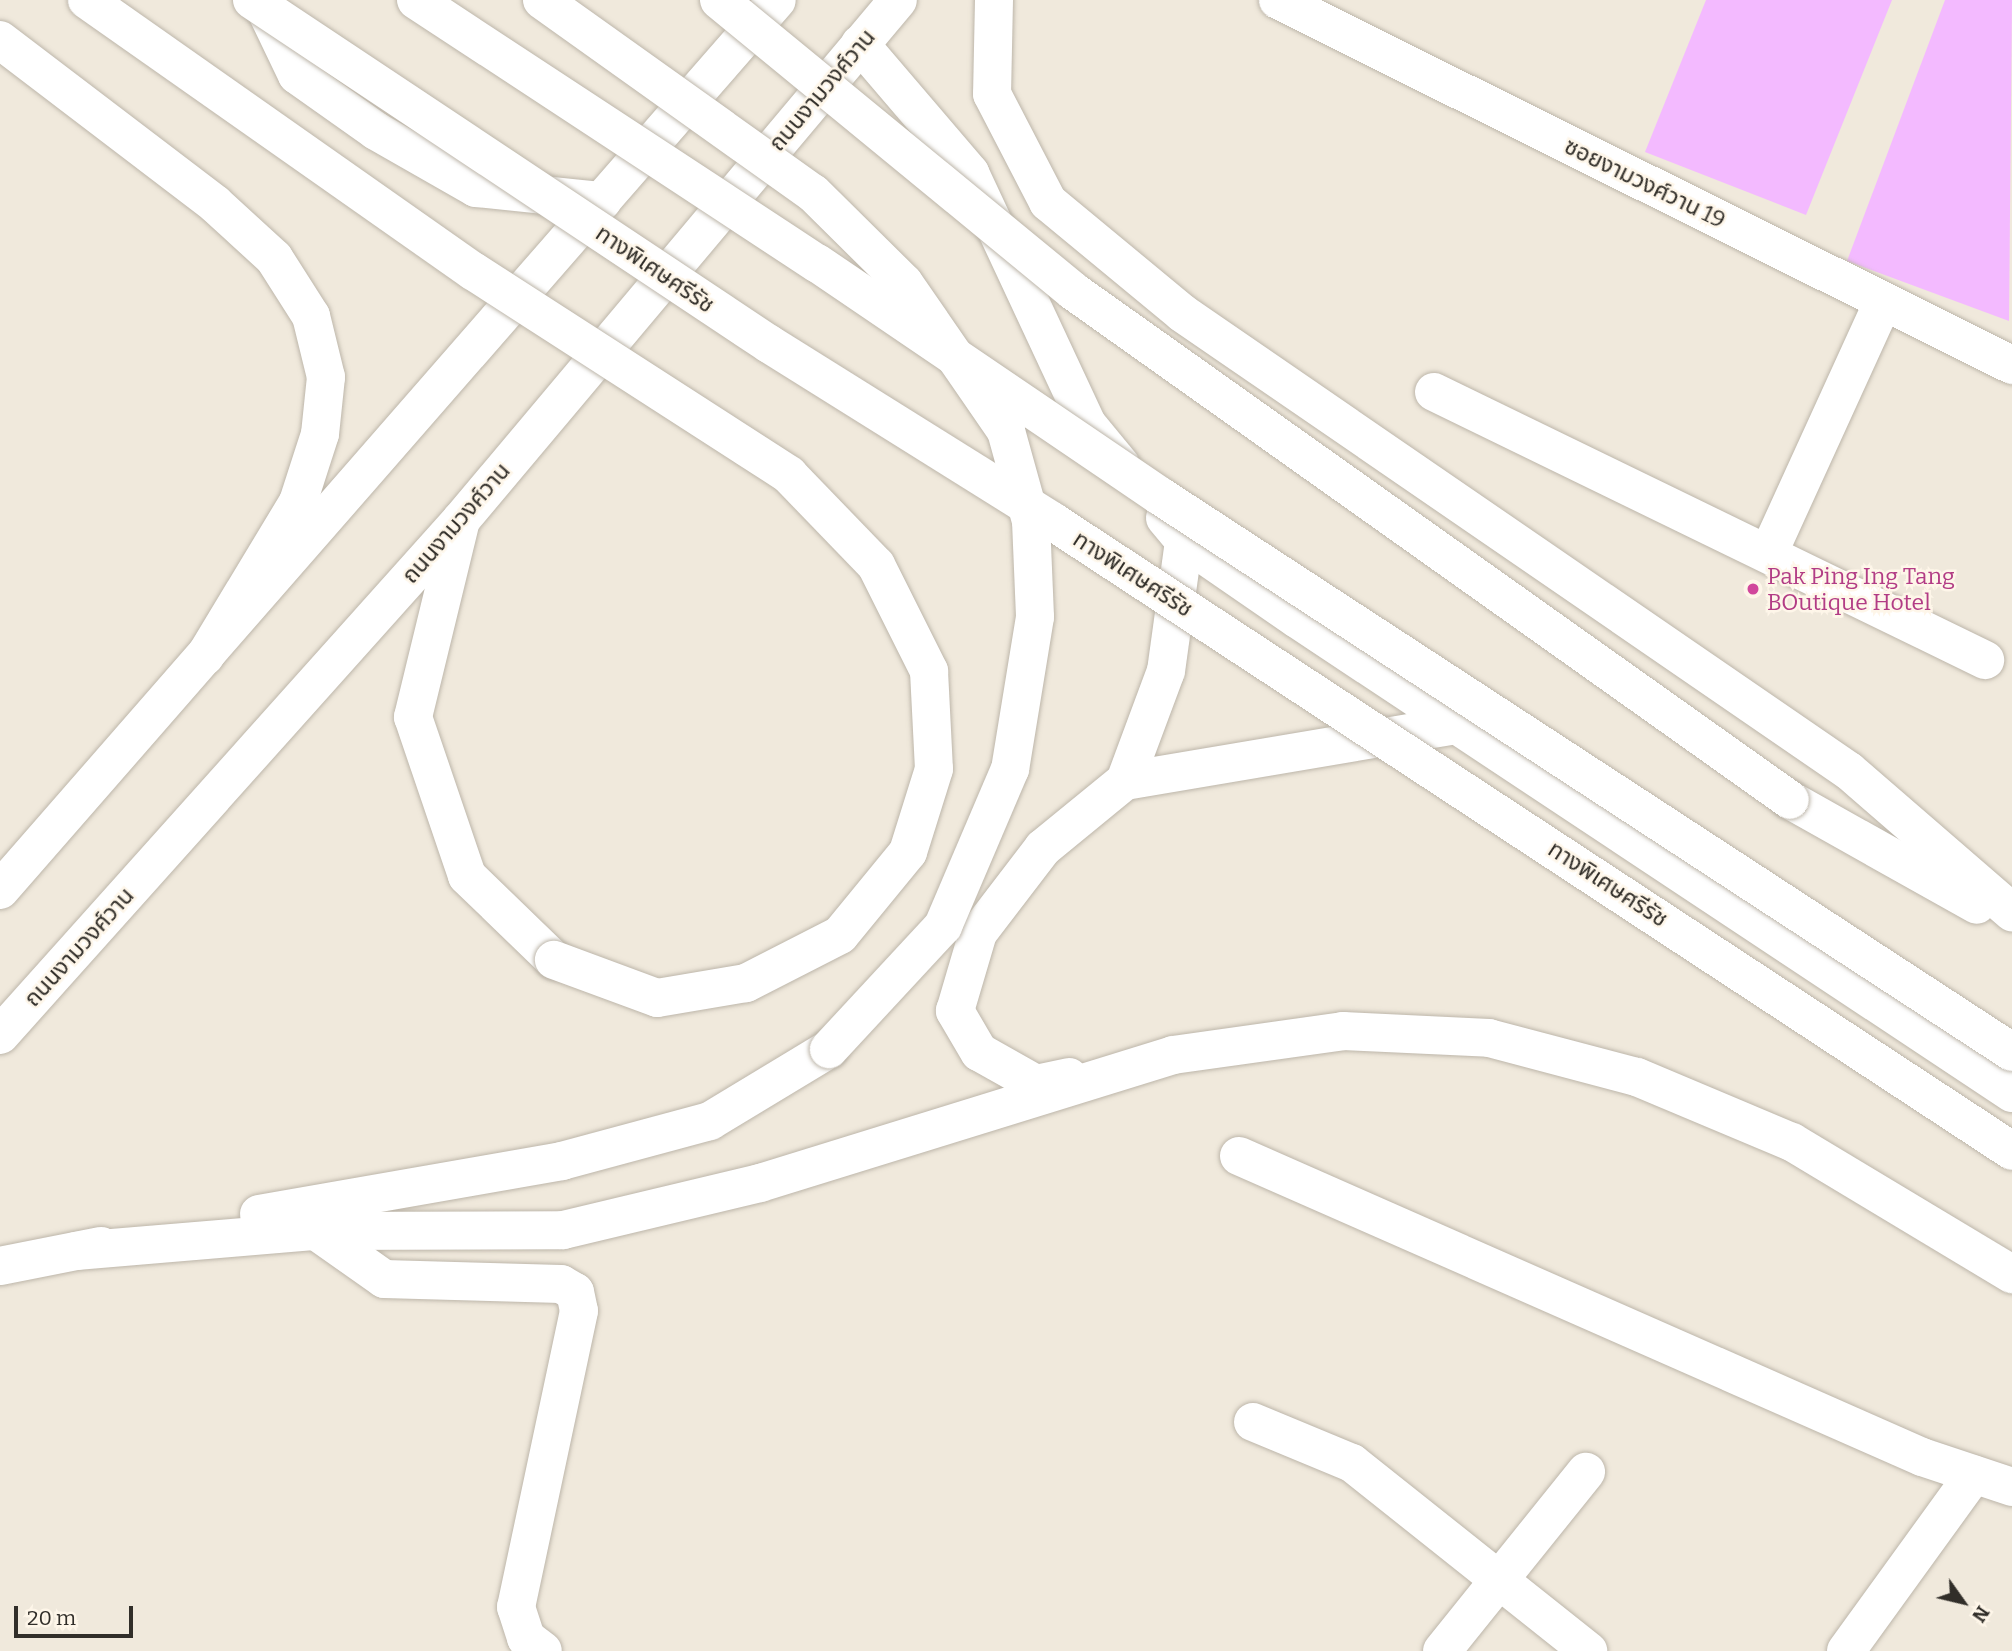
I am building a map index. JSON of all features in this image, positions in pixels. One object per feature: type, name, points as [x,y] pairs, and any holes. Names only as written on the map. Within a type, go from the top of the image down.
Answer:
[{"type":"main road","points":[[87,0],[473,271],[789,475],[876,565],[929,671],[934,769],[908,852],[840,935],[746,984],[657,998],[554,960],[467,876],[413,717],[461,520]]},
{"type":"main road","name":"ทางพิเศษศรีรัช","points":[[252,0],[769,345],[1064,528],[2012,1151]]},
{"type":"main road","points":[[261,0],[297,75],[376,131],[476,188],[602,201]]},
{"type":"main road","points":[[416,0],[817,263],[2006,1074]]},
{"type":"main road","points":[[0,1266],[338,1199],[562,1161],[710,1121],[829,1049],[943,926],[1010,769],[1035,617],[1031,521],[1006,431],[904,283],[813,193],[542,0]]},
{"type":"main road","points":[[719,0],[1073,291],[1790,800],[2005,917]]},
{"type":"main road","points":[[0,890],[777,0]]},
{"type":"main road","name":"ถนนงามวงศ์วาน","points":[[0,1035],[461,520],[898,0]]},
{"type":"main road","points":[[994,0],[992,94],[1048,202],[1182,313],[1849,771],[2005,917]]},
{"type":"main road","name":"ซอยงามวงศ์วาน 19","points":[[1278,0],[2012,365]]},
{"type":"main road","points":[[0,40],[215,204],[274,258],[311,317],[326,377],[320,433],[298,502],[205,656]]},
{"type":"main road","points":[[860,44],[970,173],[1087,425],[1184,541],[1456,725],[2006,1074]]},
{"type":"main road","points":[[1769,552],[1884,302]]},
{"type":"main road","points":[[1434,392],[1769,552],[1985,660]]},
{"type":"main road","points":[[1184,541],[1166,671],[1125,780],[1043,848],[978,933],[955,1011],[979,1052],[1035,1084],[1173,1055],[1343,1031],[1489,1038],[1637,1077],[1792,1142],[2012,1274]]},
{"type":"main road","points":[[1125,780],[1456,725]]},
{"type":"main road","points":[[76,1251],[316,1231],[563,1230],[760,1183],[1173,1055]]},
{"type":"main road","points":[[1239,1156],[1922,1457],[2012,1487]]},
{"type":"main road","points":[[316,1231],[384,1279],[561,1284],[575,1292],[579,1311],[516,1607],[526,1638],[543,1651]]},
{"type":"main road","points":[[1254,1422],[1352,1463],[1588,1651]]},
{"type":"main road","points":[[1442,1651],[1586,1472]]},
{"type":"main road","points":[[1846,1651],[1974,1474]]},
{"type":"building","points":[[1706,0],[1892,0],[1806,215],[1645,152]]},
{"type":"building","points":[[1945,0],[2012,0],[2009,321],[1847,261]]},
{"type":"place","name":"Pak Ping Ing Tang BOutique Hotel","points":[[1753,589]]}]
